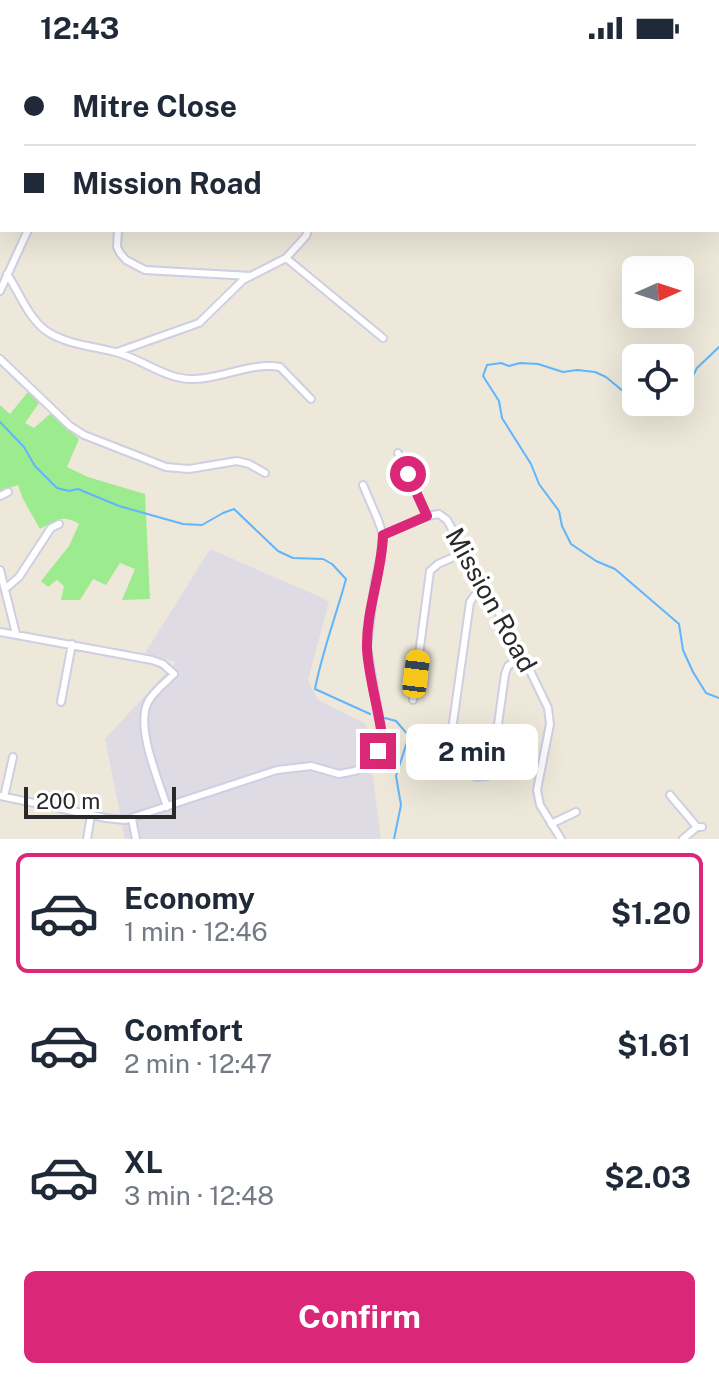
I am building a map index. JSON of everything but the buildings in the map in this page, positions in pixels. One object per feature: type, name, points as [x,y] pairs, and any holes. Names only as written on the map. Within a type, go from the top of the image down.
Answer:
[{"type":"street","points":[[0,291],[27,232]]},
{"type":"street","points":[[118,232],[120,253],[126,260],[145,270],[250,276]]},
{"type":"street","points":[[117,352],[199,323],[250,276],[286,258],[307,232]]},
{"type":"street","points":[[286,258],[383,338]]},
{"type":"street","points":[[7,274],[36,321],[45,330],[68,340],[117,352],[192,380],[263,367],[280,367],[311,399]]},
{"type":"street","points":[[0,359],[70,426],[84,435],[166,467],[189,469],[237,461],[265,473]]},
{"type":"street","points":[[398,453],[427,516]]},
{"type":"street","points":[[13,757],[2,796],[119,821],[277,770],[311,766],[339,774],[355,771],[373,759],[381,740],[381,729],[367,647],[383,535],[363,485]]},
{"type":"street","points":[[0,496],[8,492]]},
{"type":"street","name":"Mission Road","points":[[383,535],[434,514],[447,520],[523,656],[550,716],[537,794],[540,805],[561,839]]},
{"type":"street","points":[[5,589],[19,577],[53,526],[59,524]]},
{"type":"street","points":[[413,700],[430,571],[465,552]]},
{"type":"street","points":[[0,570],[16,634]]},
{"type":"street","points":[[485,589],[470,602],[452,730],[452,741],[476,777],[490,774],[505,674],[508,666],[523,656]]},
{"type":"street","points":[[0,632],[159,662],[174,674],[154,694],[143,722],[167,807]]},
{"type":"street","points":[[61,702],[72,644]]},
{"type":"street","points":[[670,795],[697,830],[683,839]]},
{"type":"street","points":[[551,824],[576,812]]},
{"type":"street","points":[[87,839],[91,815]]},
{"type":"street","points":[[132,819],[136,839]]},
{"type":"shaded area","points":[[210,549],[329,602],[308,680],[318,700],[366,724],[381,839],[125,839],[105,739],[176,662],[145,653]]},
{"type":"green space","points":[[28,392],[39,403],[25,423],[34,428],[50,414],[79,439],[67,467],[88,477],[145,494],[150,599],[122,600],[135,569],[120,563],[106,585],[93,579],[80,600],[61,600],[64,586],[57,580],[48,587],[41,581],[69,546],[79,524],[64,519],[40,529],[18,485],[0,491],[0,405],[10,414]]},
{"type":"waterway","points":[[694,374],[719,347]]},
{"type":"waterway","points":[[622,390],[595,372],[563,372],[538,364],[487,365],[483,376],[499,401],[502,418],[531,464],[539,484],[559,511],[571,544],[596,561],[615,569],[679,624],[683,650],[693,672],[706,693],[719,698]]},
{"type":"waterway","points":[[0,422],[57,488],[69,491],[78,489],[119,506],[183,524],[202,525],[234,509],[278,551],[293,558],[323,559],[332,564],[346,579],[315,689],[370,714]]},
{"type":"waterway","points":[[385,718],[396,721],[409,736],[396,776],[401,805],[394,839]]},
{"type":"route","points":[[378,751],[381,729],[367,647],[383,535],[427,516],[408,474]]}]
